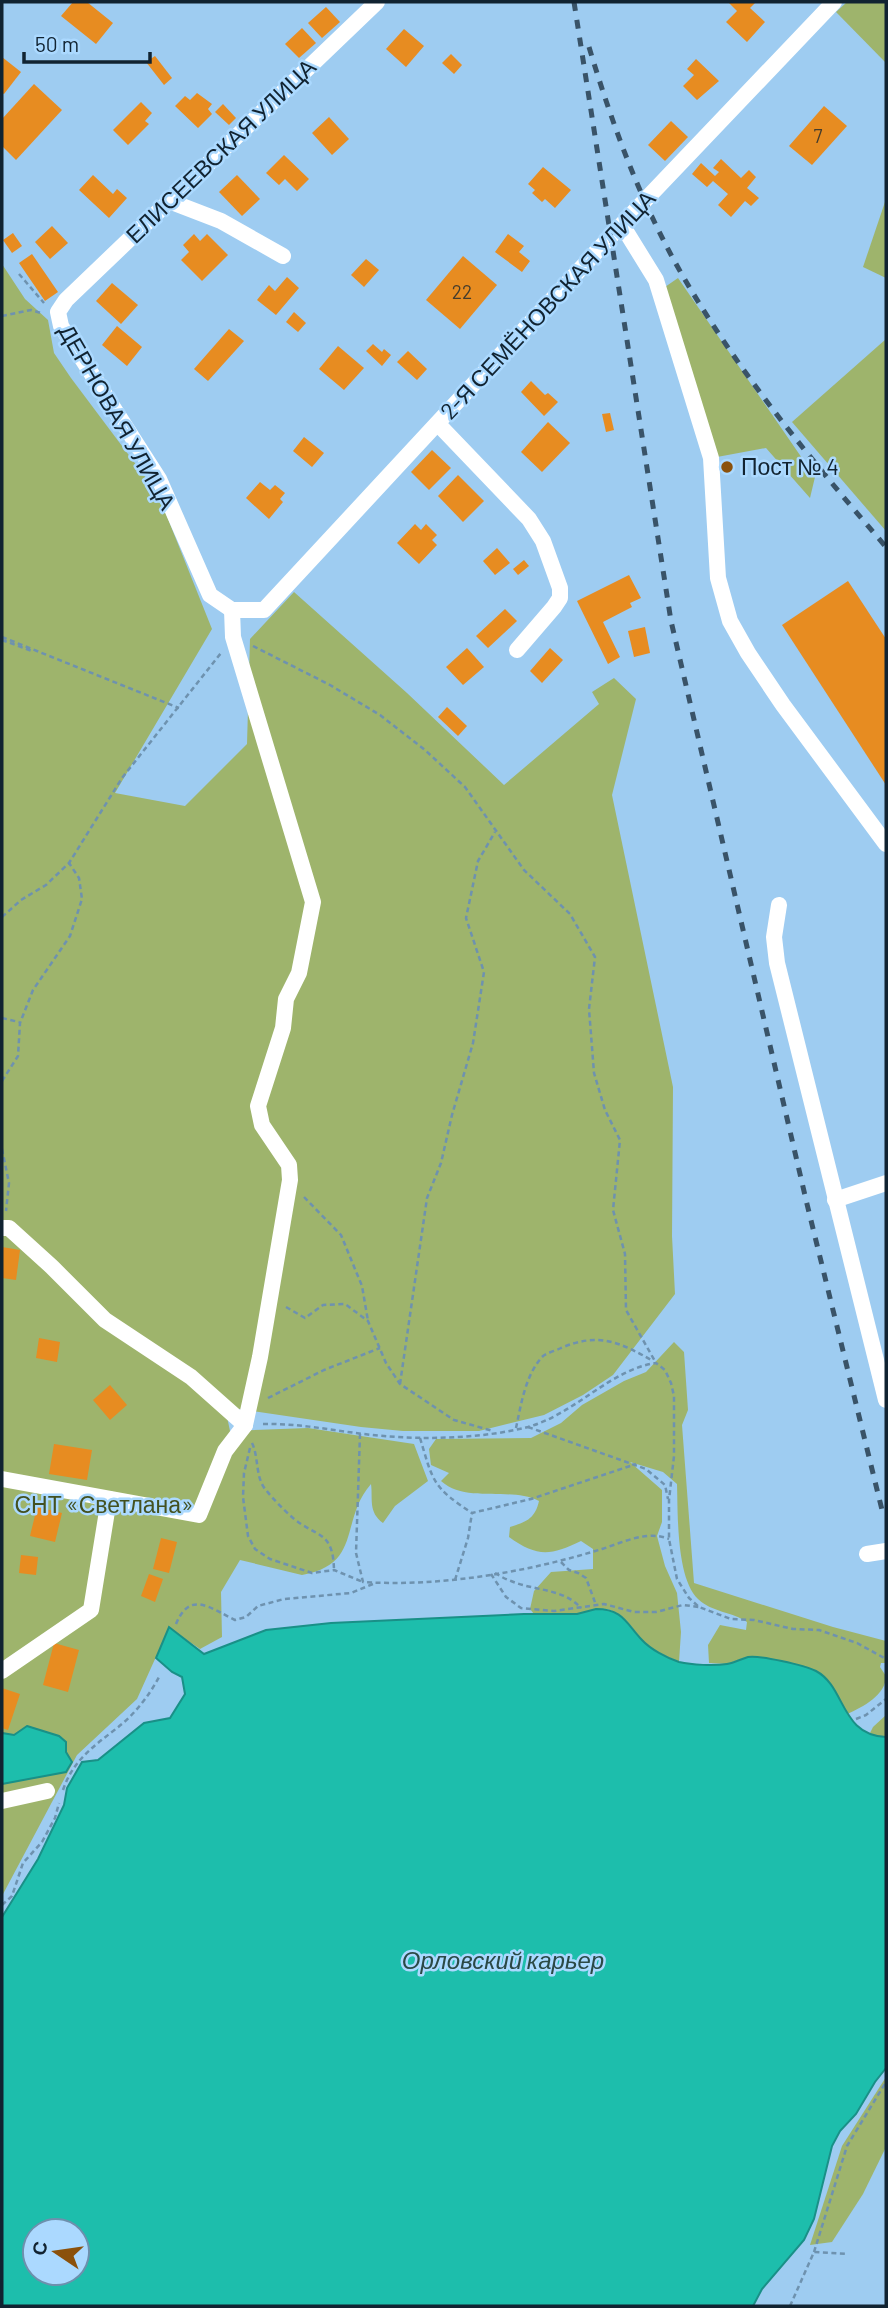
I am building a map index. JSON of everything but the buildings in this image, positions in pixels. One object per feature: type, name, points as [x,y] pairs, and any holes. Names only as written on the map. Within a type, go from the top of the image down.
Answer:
[{"type":"street","name":"ЕЛИСЕЕВСКАЯ УЛИЦА","points":[[59,308],[377,2]]},
{"type":"street","name":"2-Я СЕМЁНОВСКАЯ УЛИЦА","points":[[232,610],[264,610],[622,225],[834,2]]},
{"type":"street","points":[[169,201],[221,221],[284,257]]},
{"type":"street","points":[[622,225],[656,281],[711,458],[718,578],[730,621],[783,705],[886,844]]},
{"type":"street","name":"ДЕРНОВАЯ УЛИЦА","points":[[59,308],[61,326],[159,479],[210,595],[232,610]]},
{"type":"street","points":[[438,424],[529,519],[543,541],[560,588],[559,598],[517,650]]},
{"type":"street","points":[[529,519],[548,529]]},
{"type":"street","points":[[2,1479],[199,1515],[225,1451],[245,1425],[260,1357],[290,1180],[289,1165],[262,1125],[258,1106],[282,1028],[286,999],[299,973],[313,902],[233,637],[232,610]]},
{"type":"street","points":[[779,905],[774,937],[777,963],[886,1400]]},
{"type":"street","points":[[835,1200],[886,1183]]},
{"type":"street","points":[[5,1228],[52,1267],[105,1320],[191,1377],[245,1425]]},
{"type":"street","points":[[2,1671],[91,1610],[109,1499]]},
{"type":"street","points":[[867,1554],[886,1550]]},
{"type":"street","points":[[2,1801],[47,1791]]},
{"type":"path","points":[[2,316],[31,310],[46,314],[59,308],[19,274]]},
{"type":"path","points":[[2,917],[21,900],[46,885],[69,863],[122,778],[233,637],[318,679],[380,715],[425,750],[465,787],[524,870],[570,914],[595,957],[589,1009],[594,1073],[605,1110],[620,1140],[613,1210],[625,1254],[626,1310],[656,1363]]},
{"type":"path","points":[[2,638],[179,708]]},
{"type":"path","points":[[400,1384],[427,1198],[441,1163],[473,1042],[484,972],[466,918],[478,860],[495,832]]},
{"type":"path","points":[[2,1081],[18,1056],[20,1023],[33,990],[70,936],[82,899],[79,878],[69,863]]},
{"type":"path","points":[[2,1018],[20,1023]]},
{"type":"path","points":[[2,1150],[9,1183],[5,1228]]},
{"type":"path","points":[[290,1180],[341,1235],[362,1286],[368,1321],[400,1384],[454,1420],[496,1432]]},
{"type":"path","points":[[286,1307],[305,1318],[324,1305],[345,1304],[368,1321]]},
{"type":"path","points":[[516,1429],[527,1384],[543,1356],[575,1342],[596,1339],[625,1345],[665,1370],[674,1396],[669,1539],[677,1579],[682,1589],[699,1607]]},
{"type":"path","points":[[249,1408],[324,1370],[380,1348]]},
{"type":"path","points":[[245,1425],[290,1423],[360,1434],[420,1438],[516,1429],[528,1427],[561,1413],[640,1365],[656,1363]]},
{"type":"path","points":[[528,1427],[636,1465],[657,1476],[664,1485],[669,1500]]},
{"type":"path","points":[[360,1434],[356,1553],[363,1582]]},
{"type":"path","points":[[420,1438],[432,1480],[449,1498],[472,1513],[531,1499],[636,1465]]},
{"type":"path","points":[[334,1570],[332,1550],[326,1539],[316,1530],[293,1518],[265,1489],[251,1442],[244,1473],[243,1497],[248,1536],[255,1549],[270,1559],[312,1573],[334,1570],[363,1582],[376,1583],[455,1580],[561,1561],[657,1534],[669,1539]]},
{"type":"path","points":[[455,1580],[468,1538],[472,1513]]},
{"type":"path","points":[[561,1561],[569,1570],[586,1578],[596,1605]]},
{"type":"path","points":[[493,1573],[511,1582],[552,1591],[570,1599],[581,1608]]},
{"type":"path","points":[[493,1573],[506,1597],[521,1608],[554,1611],[604,1604],[634,1612],[656,1612],[683,1605],[699,1607],[731,1619],[754,1620],[793,1629],[819,1630],[857,1643],[886,1659]]},
{"type":"path","points":[[176,1624],[181,1609],[189,1604],[204,1605],[235,1620],[246,1617],[258,1606],[285,1599],[351,1593],[376,1583]]},
{"type":"path","points":[[2,1905],[12,1896],[23,1863],[37,1850],[55,1818],[65,1783],[75,1764],[148,1698],[159,1677]]},
{"type":"path","points":[[856,1719],[866,1715],[886,1699]]},
{"type":"path","points":[[790,2306],[814,2252],[847,2146],[886,2082]]},
{"type":"path","points":[[814,2252],[847,2255]]},
{"type":"green space","points":[[847,2],[886,2],[886,63],[836,12]]},
{"type":"green space","points":[[886,199],[886,278],[863,267]]},
{"type":"green space","name":"СНТ «Светлана»","points":[[2,264],[25,299],[48,320],[54,353],[158,494],[212,629],[115,793],[185,806],[247,744],[250,639],[294,592],[407,693],[504,785],[599,704],[592,692],[614,678],[636,699],[612,795],[673,1087],[672,1236],[675,1294],[613,1375],[583,1395],[544,1415],[479,1431],[403,1431],[225,1407],[230,1431],[308,1428],[414,1444],[428,1481],[395,1506],[383,1523],[373,1510],[371,1484],[361,1498],[342,1551],[334,1561],[321,1569],[302,1575],[240,1560],[221,1592],[222,1637],[200,1649],[169,1628],[137,1699],[77,1755],[2,1896]]},
{"type":"green space","points":[[678,278],[815,477],[810,498],[766,448],[717,457],[665,287]]},
{"type":"green space","points":[[886,339],[886,531],[792,422]]},
{"type":"green space","points":[[674,1342],[684,1352],[688,1410],[682,1425],[694,1583],[886,1641],[886,1663],[881,1663],[880,1667],[886,1676],[882,1689],[872,1700],[847,1714],[750,1656],[727,1664],[709,1663],[708,1645],[720,1625],[746,1630],[747,1622],[703,1603],[691,1589],[682,1561],[677,1484],[663,1472],[630,1462],[662,1490],[662,1522],[657,1536],[665,1566],[677,1593],[681,1632],[679,1662],[649,1646],[624,1618],[610,1610],[598,1609],[561,1616],[534,1614],[530,1609],[534,1591],[551,1572],[593,1569],[593,1549],[581,1541],[552,1552],[536,1551],[519,1544],[509,1537],[510,1527],[529,1519],[539,1501],[515,1495],[463,1492],[451,1488],[441,1481],[449,1473],[431,1465],[429,1449],[436,1439],[531,1438],[561,1423],[582,1405],[646,1372]]},
{"type":"green space","points":[[886,1715],[886,1737],[869,1735],[873,1727]]},
{"type":"green space","points":[[886,2077],[886,2147],[863,2194],[832,2242],[810,2245],[842,2146]]},
{"type":"water","name":"Орловский карьер","points":[[596,1609],[612,1611],[623,1618],[649,1647],[679,1662],[722,1665],[754,1657],[782,1661],[816,1671],[826,1678],[860,1728],[886,1737],[886,2068],[832,2146],[814,2219],[804,2240],[762,2289],[753,2306],[2,2306],[2,1917],[38,1859],[64,1805],[67,1788],[82,1762],[98,1760],[144,1723],[170,1718],[185,1694],[182,1677],[156,1658],[169,1627],[204,1654],[266,1630],[331,1623],[577,1614]]},
{"type":"water","points":[[27,1726],[59,1736],[66,1742],[66,1752],[72,1762],[66,1772],[2,1784],[2,1733],[14,1735]]},
{"type":"railway","points":[[574,2],[671,621],[807,1204],[883,1514]]},
{"type":"railway","points":[[589,47],[630,166],[655,223],[684,278],[754,384],[886,547]]},
{"type":"place","name":"Пост № 4","points":[[727,467]]}]
